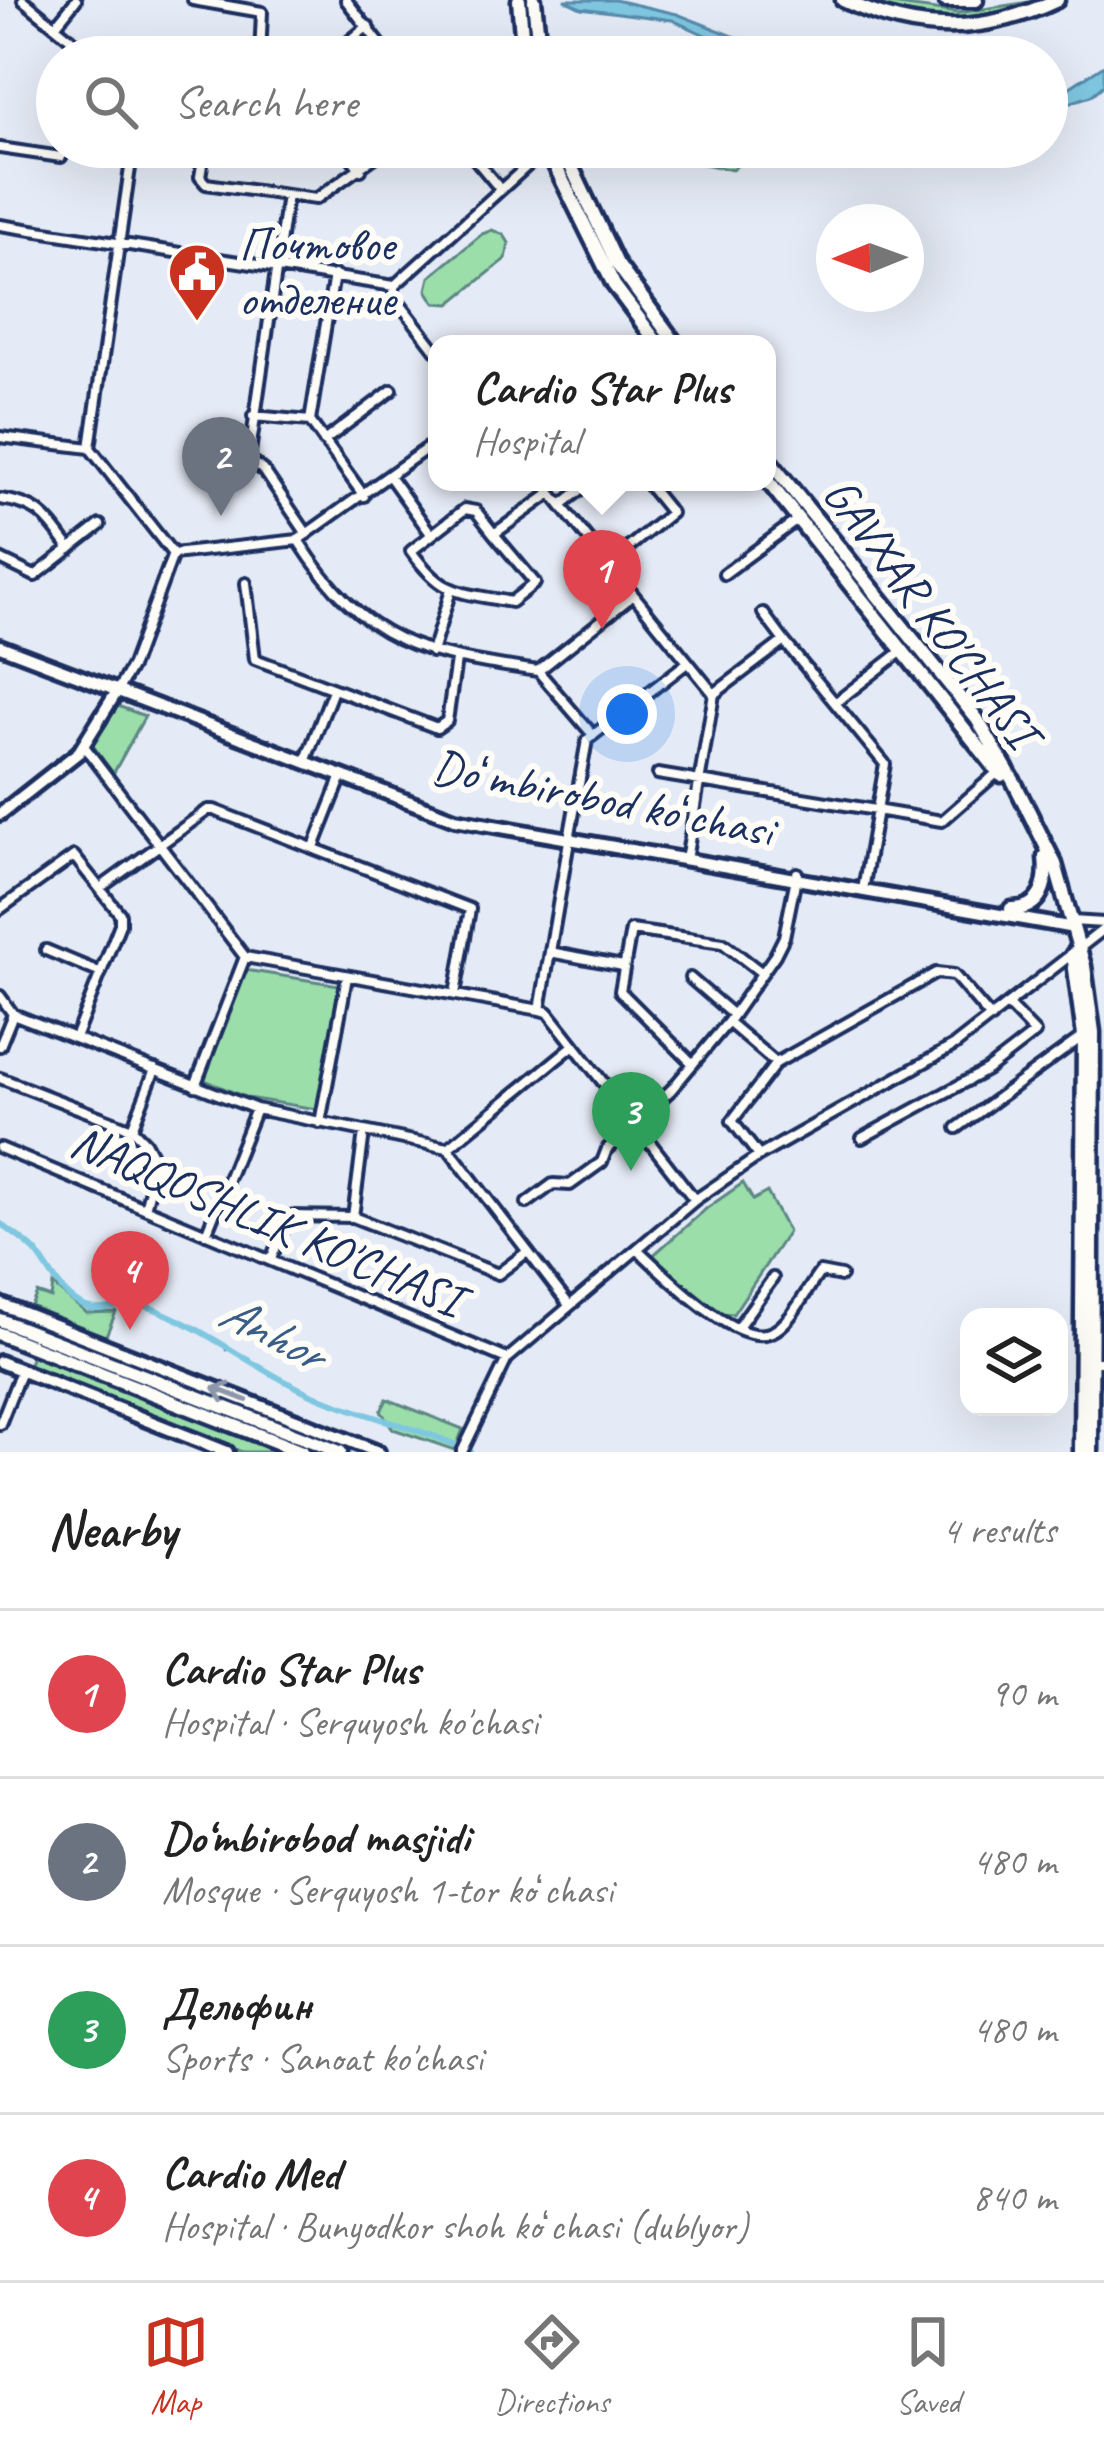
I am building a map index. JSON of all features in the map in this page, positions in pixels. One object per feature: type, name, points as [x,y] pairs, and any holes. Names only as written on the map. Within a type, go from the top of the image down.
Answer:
[{"type":"main road","points":[[519,0],[522,36]]},
{"type":"main road","points":[[534,0],[538,36]]},
{"type":"main road","points":[[843,0],[920,24],[999,24],[1068,0]]},
{"type":"main road","points":[[946,0],[976,0]]},
{"type":"main road","points":[[999,24],[1057,0]]},
{"type":"main road","points":[[558,168],[657,335]]},
{"type":"main road","points":[[567,168],[571,188]]},
{"type":"main road","name":"GAVXAR KO'CHASI","points":[[776,470],[903,650],[999,771],[1045,856],[1096,998],[1098,1362],[1091,1452]]},
{"type":"main road","name":"GAVXAR KO'CHASI","points":[[776,491],[977,719],[1048,844],[1068,924]]},
{"type":"main road","name":"Doʻmbirobod koʻchasi","points":[[0,643],[342,776],[456,814],[1068,924]]},
{"type":"main road","points":[[0,814],[84,746],[119,689]]},
{"type":"main road","points":[[1011,908],[1026,908],[1038,899],[1046,879],[1045,856]]},
{"type":"main road","name":"Doʻmbirobod koʻchasi","points":[[863,887],[1011,908],[1068,924]]},
{"type":"main road","name":"GAVXAR KO'CHASI","points":[[1077,953],[1084,1036],[1081,1452]]},
{"type":"main road","points":[[0,1304],[378,1452]]},
{"type":"main road","points":[[0,1320],[33,1340],[302,1452]]},
{"type":"main road","points":[[0,1334],[33,1340],[168,1386],[340,1452]]},
{"type":"main road","points":[[21,1370],[33,1340]]},
{"type":"main road","points":[[0,1362],[227,1452]]},
{"type":"main road","points":[[168,1386],[193,1379]]},
{"type":"street","points":[[23,0],[66,36]]},
{"type":"street","points":[[55,26],[76,0]]},
{"type":"street","points":[[194,0],[262,12],[263,36]]},
{"type":"street","points":[[346,0],[375,36]]},
{"type":"street","points":[[356,36],[368,26]]},
{"type":"street","points":[[0,148],[36,153]]},
{"type":"street","points":[[90,448],[131,168]]},
{"type":"street","points":[[202,168],[200,178],[206,184],[316,199],[363,168]]},
{"type":"street","points":[[482,168],[500,189]]},
{"type":"street","points":[[428,340],[394,296],[394,286],[524,168]]},
{"type":"street","points":[[287,194],[248,459],[266,472],[316,569],[367,622],[456,660],[538,671],[593,735]]},
{"type":"street","points":[[0,225],[394,286]]},
{"type":"street","points":[[334,274],[310,422],[364,496]]},
{"type":"street","points":[[324,441],[392,390]]},
{"type":"street","points":[[254,416],[310,422]]},
{"type":"street","points":[[0,437],[90,448],[173,554]]},
{"type":"street","points":[[173,554],[302,537],[428,448]]},
{"type":"street","points":[[390,477],[431,534]]},
{"type":"street","points":[[561,505],[579,491]]},
{"type":"street","points":[[608,564],[671,513],[654,491]]},
{"type":"street","points":[[494,534],[551,493],[714,694]]},
{"type":"street","points":[[0,500],[26,502],[45,515],[70,549]]},
{"type":"street","points":[[468,509],[476,511],[494,534],[535,584],[511,602],[451,590],[432,580],[411,551],[468,509]]},
{"type":"street","points":[[724,574],[798,519]]},
{"type":"street","points":[[0,559],[35,576],[100,525]]},
{"type":"street","points":[[119,689],[173,554]]},
{"type":"street","points":[[247,583],[255,658],[333,690],[440,728],[446,721],[456,660]]},
{"type":"street","points":[[432,652],[451,590]]},
{"type":"street","points":[[538,671],[632,596]]},
{"type":"street","points":[[763,613],[885,764],[863,887]]},
{"type":"street","points":[[687,857],[714,694],[784,640]]},
{"type":"street","points":[[835,703],[903,650]]},
{"type":"street","points":[[540,1010],[587,740],[687,663]]},
{"type":"street","points":[[305,761],[333,690]]},
{"type":"street","points":[[84,746],[245,957],[548,1012],[695,1200]]},
{"type":"street","points":[[658,774],[942,821],[999,771]]},
{"type":"street","points":[[314,847],[342,776]]},
{"type":"street","points":[[100,888],[214,810],[470,909],[455,994]]},
{"type":"street","points":[[0,909],[71,856],[79,859],[122,921],[75,1038]]},
{"type":"street","points":[[527,1203],[554,1184],[570,1184],[602,1162],[607,1149],[693,1064],[783,941],[797,876]]},
{"type":"street","points":[[1068,924],[1104,926]]},
{"type":"street","name":"NAQQOSHLIK KO'CHASI","points":[[464,1448],[507,1359],[695,1200],[759,1156],[955,1045],[1077,953],[1104,926]]},
{"type":"street","points":[[693,1064],[620,991],[631,930],[723,943],[762,973]]},
{"type":"street","points":[[46,950],[100,973]]},
{"type":"street","points":[[550,952],[623,966]]},
{"type":"street","points":[[195,1086],[245,957]]},
{"type":"street","points":[[759,1156],[732,1120],[776,1064],[936,973],[954,975],[991,1018]]},
{"type":"street","points":[[320,1123],[347,976]]},
{"type":"street","points":[[690,978],[776,1064]]},
{"type":"street","points":[[0,996],[13,1013],[256,1108],[448,1148],[569,1305]]},
{"type":"street","points":[[862,1138],[987,1070],[1035,1033],[1008,1005]]},
{"type":"street","points":[[0,1046],[13,1013]]},
{"type":"street","points":[[957,1128],[1084,1036]]},
{"type":"street","points":[[448,1148],[574,1045]]},
{"type":"street","points":[[132,1129],[155,1070]]},
{"type":"street","points":[[0,1078],[132,1129],[145,1142],[158,1169],[145,1208]]},
{"type":"street","points":[[206,1234],[256,1108]]},
{"type":"street","points":[[353,1217],[364,1132]]},
{"type":"street","name":"NAQQOSHLIK KO'CHASI","points":[[0,1148],[507,1359]]},
{"type":"street","points":[[271,1259],[289,1216],[353,1217],[498,1274],[527,1252]]},
{"type":"street","points":[[637,1249],[715,1318],[760,1334],[771,1333],[820,1271],[841,1276]]},
{"type":"street","points":[[738,1327],[773,1279]]},
{"type":"street","points":[[0,1424],[21,1370]]},
{"type":"green space","points":[[861,0],[958,13],[1042,0],[951,18]]},
{"type":"green space","points":[[492,230],[509,243],[506,259],[450,304],[435,303],[427,290],[430,277]]},
{"type":"green space","points":[[115,705],[145,716],[113,774],[92,744]]},
{"type":"green space","points":[[245,970],[339,985],[317,1109],[247,1098],[202,1079]]},
{"type":"green space","points":[[743,1183],[753,1200],[767,1192],[788,1232],[733,1314],[699,1302],[650,1258]]},
{"type":"green space","points":[[53,1285],[86,1313],[116,1312],[104,1340],[31,1306],[37,1293],[51,1298]]},
{"type":"green space","points":[[33,1354],[284,1452],[242,1452],[27,1368]]},
{"type":"green space","points":[[387,1399],[463,1429],[455,1450],[393,1429],[381,1411]]},
{"type":"water","points":[[564,0],[615,0],[677,14],[733,36],[707,36],[672,20],[581,8]]},
{"type":"water","points":[[1104,65],[1104,85],[1091,96],[1068,103],[1070,87]]},
{"type":"waterway","name":"Anhor","points":[[0,1223],[32,1248],[62,1289],[84,1306],[146,1306],[316,1396],[471,1452]]},
{"type":"place","name":"Почтовое отделение","points":[[197,323]]},
{"type":"place","name":"Do‘mbirobod masjidi","points":[[221,516]]},
{"type":"place","name":"Cardio Star Plus","points":[[602,629]]},
{"type":"place","name":"Дельфин","points":[[631,1171]]},
{"type":"place","name":"Cardio Med","points":[[130,1330]]}]
